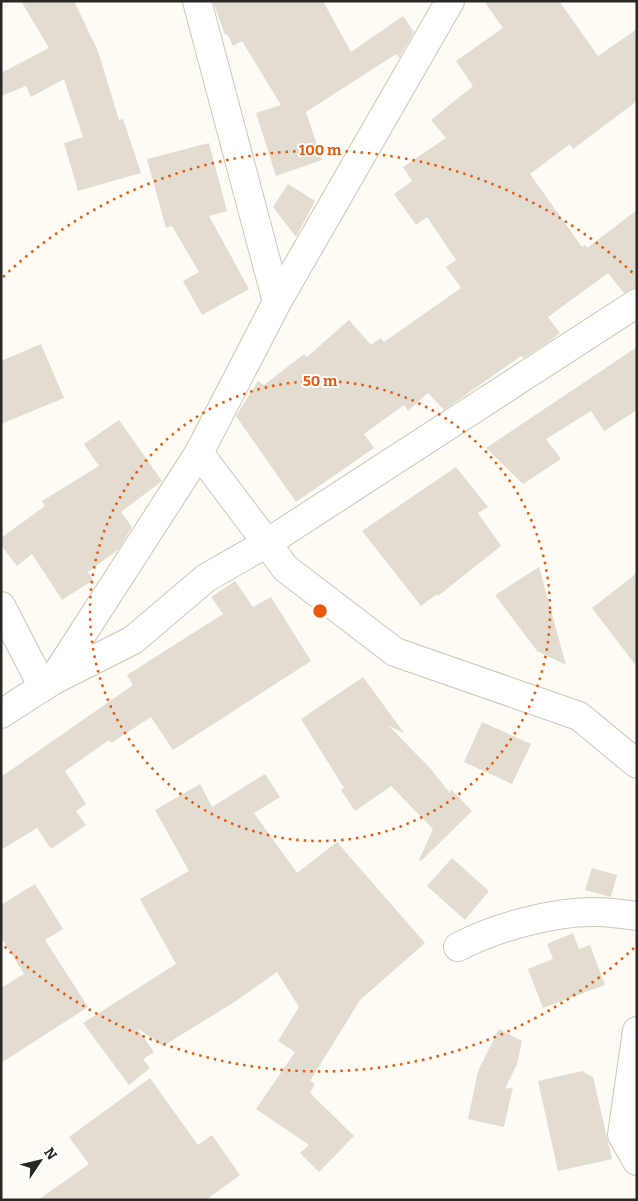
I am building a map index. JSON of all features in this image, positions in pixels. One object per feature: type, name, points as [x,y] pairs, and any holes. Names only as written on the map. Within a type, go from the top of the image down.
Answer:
[{"type":"street","points":[[197,1],[277,302]]},
{"type":"street","points":[[47,684],[198,452],[277,302],[450,1]]},
{"type":"street","points":[[1,714],[47,684],[133,640],[206,578],[267,543],[637,303]]},
{"type":"street","points":[[198,452],[285,568],[395,652],[579,716],[637,764]]},
{"type":"street","points":[[1,606],[47,684]]},
{"type":"street","points":[[458,947],[485,933],[544,918],[593,911],[637,916]]},
{"type":"street","points":[[637,1031],[622,1135],[637,1161]]},
{"type":"building","points":[[21,1],[74,1],[98,51],[119,120],[123,119],[141,173],[78,191],[64,143],[83,137],[64,79],[31,97],[26,86],[1,96],[1,73],[49,48]]},
{"type":"building","points":[[213,1],[323,1],[351,52],[403,16],[414,32],[399,58],[396,54],[306,112],[322,160],[276,176],[256,113],[281,105],[242,41],[233,46],[227,34],[225,35]]},
{"type":"building","points":[[484,1],[559,1],[598,56],[637,29],[637,101],[573,149],[570,144],[530,174],[582,247],[585,245],[587,248],[637,210],[637,287],[624,293],[608,273],[548,317],[560,333],[547,343],[523,358],[521,356],[444,410],[428,393],[408,411],[404,405],[364,434],[374,448],[296,502],[236,416],[258,381],[264,385],[304,354],[307,357],[349,320],[371,345],[381,338],[384,342],[461,288],[446,267],[456,260],[427,217],[416,225],[394,194],[412,181],[403,167],[446,138],[431,120],[473,86],[456,61],[503,28]]},
{"type":"building","points":[[209,143],[227,211],[209,216],[249,289],[202,315],[183,281],[199,272],[172,226],[166,228],[147,159]]},
{"type":"building","points":[[288,184],[315,201],[296,237],[273,207]]},
{"type":"building","points":[[41,344],[64,398],[1,424],[1,361]]},
{"type":"building","points":[[637,347],[637,410],[604,431],[591,411],[546,439],[561,459],[523,484],[486,448]]},
{"type":"building","points":[[119,420],[162,481],[121,512],[132,527],[119,549],[88,572],[93,580],[62,600],[32,554],[17,566],[1,545],[1,538],[45,506],[42,501],[99,466],[84,444]]},
{"type":"building","points":[[456,467],[488,507],[478,513],[501,546],[438,596],[437,594],[421,606],[362,531]]},
{"type":"building","points":[[539,567],[566,665],[537,651],[495,595]]},
{"type":"building","points":[[637,573],[637,667],[592,608]]},
{"type":"building","points":[[235,581],[253,607],[271,597],[311,661],[173,750],[151,717],[111,743],[109,740],[65,771],[86,804],[76,811],[86,825],[51,849],[37,828],[1,850],[1,777],[133,685],[127,675],[223,614],[211,597]]},
{"type":"building","points":[[363,677],[404,733],[389,726],[429,767],[450,793],[451,789],[472,811],[421,861],[419,860],[433,829],[391,786],[355,811],[341,790],[344,788],[301,719]]},
{"type":"building","points":[[482,722],[531,744],[512,784],[464,762]]},
{"type":"building","points":[[265,774],[280,797],[254,813],[297,873],[337,842],[425,943],[360,1000],[310,1081],[315,1084],[310,1093],[354,1136],[319,1172],[300,1153],[309,1145],[256,1109],[295,1052],[278,1041],[299,1007],[277,972],[236,1001],[163,1046],[137,1028],[154,1052],[143,1059],[150,1068],[129,1085],[83,1023],[176,964],[140,899],[189,871],[155,810],[200,784],[212,807]]},
{"type":"building","points":[[452,858],[489,891],[465,920],[427,886]]},
{"type":"building","points":[[592,868],[617,875],[611,897],[585,890]]},
{"type":"building","points":[[35,884],[63,929],[45,940],[88,1007],[1,1063],[1,988],[24,974],[1,937],[1,905]]},
{"type":"building","points":[[573,933],[579,949],[590,945],[605,985],[543,1008],[528,969],[553,959],[547,944]]},
{"type":"building","points":[[499,1029],[522,1041],[517,1064],[505,1089],[513,1087],[504,1127],[468,1119],[478,1071]]},
{"type":"building","points":[[582,1071],[593,1077],[612,1159],[558,1171],[538,1081]]},
{"type":"building","points":[[150,1078],[198,1145],[212,1135],[240,1175],[206,1200],[38,1200],[89,1164],[69,1137]]}]
